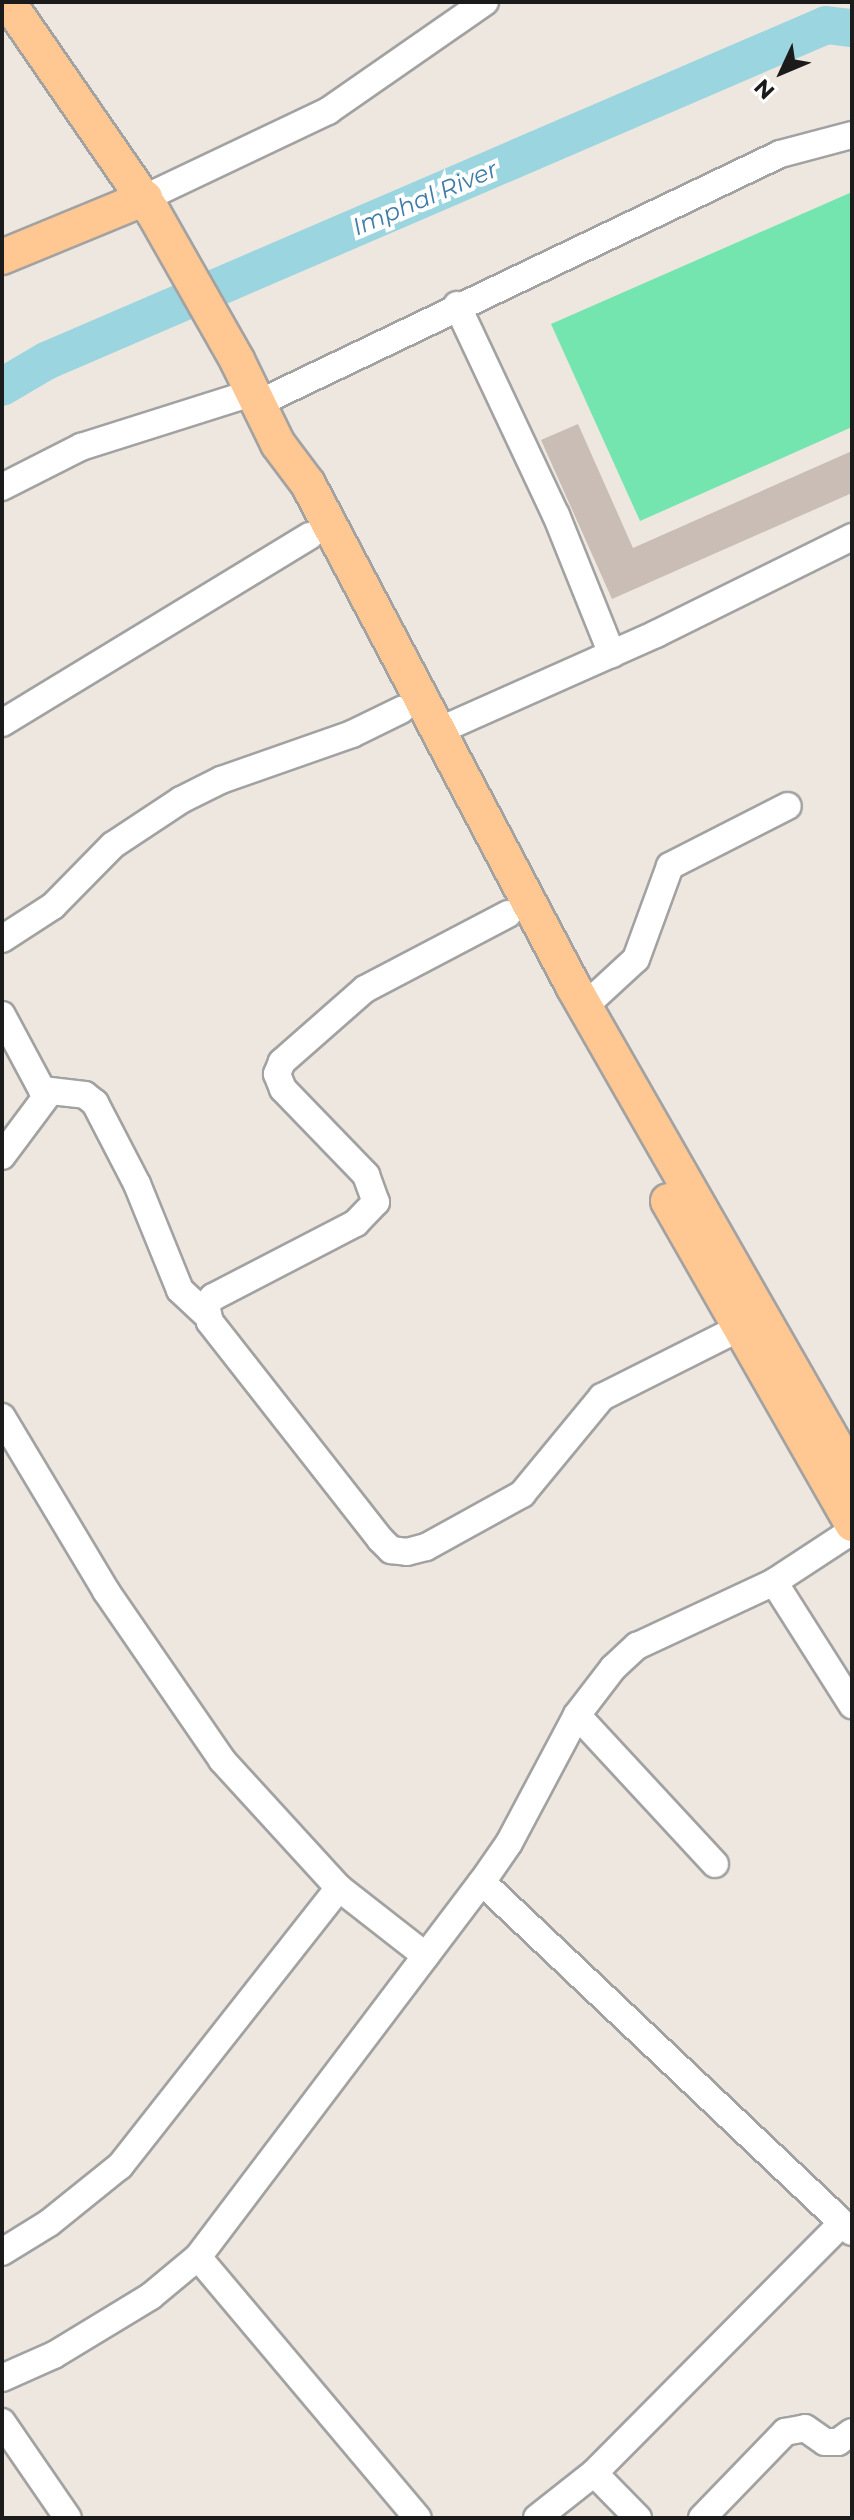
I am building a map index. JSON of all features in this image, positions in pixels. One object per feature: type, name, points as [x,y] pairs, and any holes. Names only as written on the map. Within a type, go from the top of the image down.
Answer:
[{"type":"main road","points":[[8,2],[149,205],[237,360],[278,444],[308,484],[751,1322],[852,1524]]},
{"type":"main road","points":[[2,257],[149,205]]},
{"type":"main road","points":[[278,444],[287,492],[508,914],[751,1322],[852,1474]]},
{"type":"street","points":[[149,205],[328,111],[485,2]]},
{"type":"street","points":[[2,487],[81,447],[256,398],[780,154],[852,135]]},
{"type":"street","points":[[457,305],[556,515],[612,654]]},
{"type":"street","points":[[2,723],[310,536]]},
{"type":"street","points":[[438,731],[612,654],[852,537]]},
{"type":"street","points":[[2,939],[35,921],[113,845],[181,800],[221,780],[352,734],[401,710]]},
{"type":"street","points":[[585,1006],[636,959],[670,866],[788,806]]},
{"type":"street","points":[[205,1313],[213,1297],[356,1223],[376,1202],[366,1175],[283,1089],[277,1074],[282,1062],[365,989],[508,914]]},
{"type":"street","points":[[2,1015],[32,1077],[49,1093],[85,1095],[95,1103],[137,1184],[180,1290],[205,1313],[391,1550],[407,1552],[426,1547],[522,1494],[602,1397],[751,1322]]},
{"type":"street","points":[[2,1156],[49,1093]]},
{"type":"street","points":[[2,1417],[106,1591],[222,1760],[359,1903],[426,1956]]},
{"type":"street","points":[[2,2378],[54,2355],[151,2296],[198,2257],[482,1882],[509,1843],[577,1715],[637,1646],[781,1578],[852,1531]]},
{"type":"street","points":[[781,1578],[852,1705]]},
{"type":"street","points":[[577,1715],[715,1864]]},
{"type":"street","points":[[482,1882],[847,2228],[594,2473],[537,2518]]},
{"type":"street","points":[[2,2252],[49,2223],[120,2166],[359,1903]]},
{"type":"street","points":[[198,2257],[418,2518]]},
{"type":"street","points":[[2,2422],[68,2518]]},
{"type":"street","points":[[702,2518],[785,2432],[805,2428],[825,2442],[838,2442],[852,2432]]},
{"type":"street","points":[[594,2473],[638,2518]]},
{"type":"green space","points":[[852,192],[852,427],[640,521],[551,324]]},
{"type":"building","points":[[578,424],[633,548],[852,451],[852,493],[612,599],[541,440]]},
{"type":"waterway","name":"Imphal River","points":[[2,387],[46,361],[826,25],[852,28]]}]
